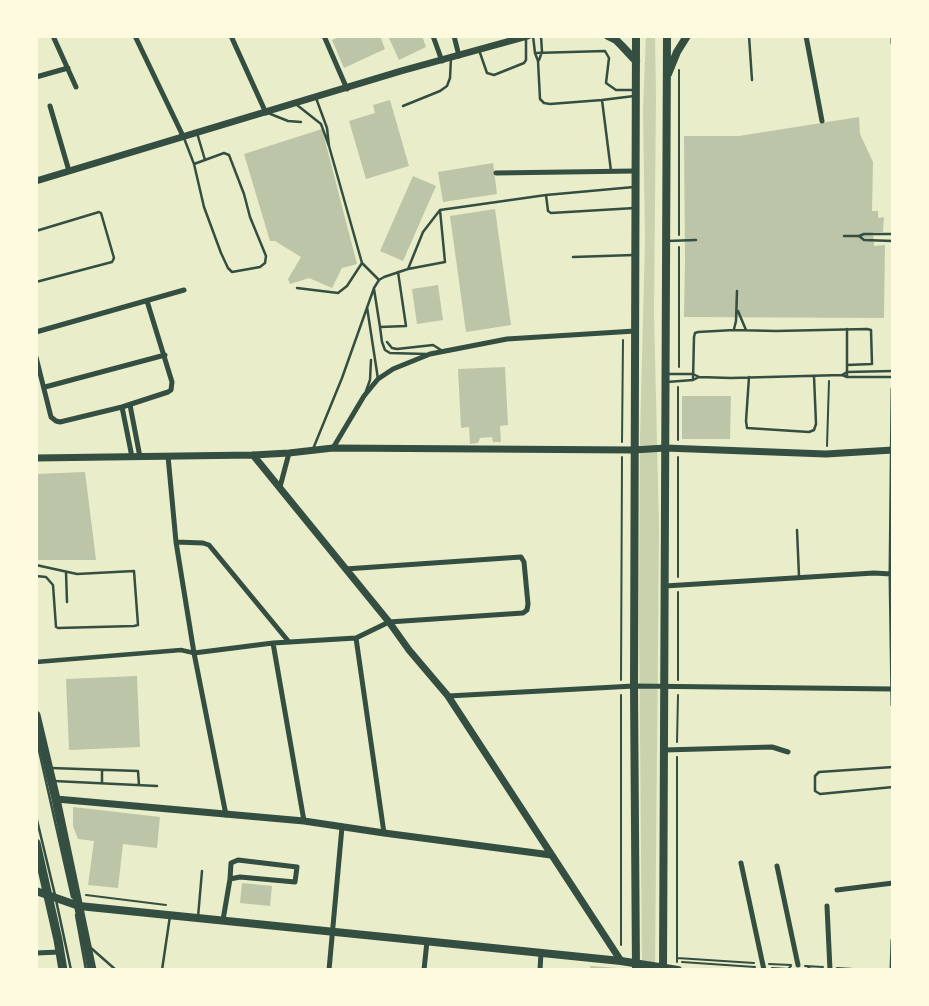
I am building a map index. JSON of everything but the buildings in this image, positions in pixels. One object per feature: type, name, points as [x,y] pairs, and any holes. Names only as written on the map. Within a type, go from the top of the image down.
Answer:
[{"type":"main road","points":[[608,36],[616,40],[636,61]]},
{"type":"main road","points":[[636,36],[634,450],[636,967]]},
{"type":"main road","points":[[663,969],[667,36]]},
{"type":"main road","points":[[667,78],[677,52],[688,36]]},
{"type":"main road","points":[[36,715],[56,798],[76,905],[92,970]]},
{"type":"main road","points":[[36,843],[52,896],[63,970]]},
{"type":"main road","points":[[36,891],[76,905],[621,961],[636,967],[663,969],[677,967]]},
{"type":"street","points":[[53,36],[76,88]]},
{"type":"street","points":[[135,36],[184,136]]},
{"type":"street","points":[[231,36],[266,113]]},
{"type":"street","points":[[324,36],[347,89]]},
{"type":"street","points":[[433,36],[442,61]]},
{"type":"street","points":[[454,36],[459,56]]},
{"type":"street","points":[[36,180],[527,36]]},
{"type":"street","points":[[806,36],[822,121]]},
{"type":"street","points":[[893,36],[893,43]]},
{"type":"street","points":[[36,77],[68,68]]},
{"type":"street","points":[[50,106],[69,171]]},
{"type":"street","points":[[496,173],[635,171]]},
{"type":"street","points":[[36,332],[184,290]]},
{"type":"street","points":[[36,357],[51,417],[60,422],[130,405],[171,390],[172,382],[165,355],[147,301]]},
{"type":"street","points":[[333,448],[364,396],[378,379],[393,369],[430,354],[507,339],[635,331]]},
{"type":"street","points":[[45,387],[165,355]]},
{"type":"street","points":[[893,389],[893,705]]},
{"type":"street","points":[[130,405],[135,432],[136,457]]},
{"type":"street","points":[[122,407],[127,432],[136,457]]},
{"type":"street","points":[[127,432],[135,432]]},
{"type":"street","points":[[36,458],[253,455],[333,448],[634,450],[678,448],[826,454],[892,450]]},
{"type":"street","points":[[280,487],[289,453]]},
{"type":"street","points":[[253,455],[448,696],[621,961]]},
{"type":"street","points":[[168,456],[176,542],[194,653],[226,815]]},
{"type":"street","points":[[176,542],[209,545],[289,642]]},
{"type":"street","points":[[36,662],[181,650],[194,653],[272,643],[356,638],[389,622],[523,613],[527,610],[524,562],[521,557],[345,569]]},
{"type":"street","points":[[665,586],[874,573],[892,574]]},
{"type":"street","points":[[356,638],[384,833]]},
{"type":"street","points":[[272,643],[304,821]]},
{"type":"street","points":[[448,696],[634,686],[892,689]]},
{"type":"street","points":[[664,750],[772,747],[788,752]]},
{"type":"street","points":[[56,798],[304,821],[551,855]]},
{"type":"street","points":[[328,970],[342,827]]},
{"type":"street","points":[[223,920],[230,879],[230,863],[238,860],[297,867],[295,882],[240,877],[230,879]]},
{"type":"street","points":[[741,862],[763,967]]},
{"type":"street","points":[[777,866],[798,966]]},
{"type":"street","points":[[837,890],[893,883]]},
{"type":"street","points":[[827,906],[830,969]]},
{"type":"street","points":[[892,970],[893,940]]},
{"type":"street","points":[[424,970],[427,941]]},
{"type":"street","points":[[36,953],[60,952]]},
{"type":"street","points":[[540,970],[541,953]]},
{"type":"lane","points":[[480,50],[488,73],[494,75],[524,63],[526,60],[527,36]]},
{"type":"lane","points":[[533,36],[538,61],[540,99],[544,103],[602,100],[636,93]]},
{"type":"lane","points":[[538,61],[542,52],[541,36]]},
{"type":"lane","points":[[749,36],[752,80]]},
{"type":"lane","points":[[535,53],[605,51],[609,58],[606,83],[616,90],[636,93]]},
{"type":"lane","points":[[402,106],[440,91],[447,86],[450,78],[451,58]]},
{"type":"lane","points":[[316,98],[327,128],[329,146]]},
{"type":"lane","points":[[602,100],[611,171]]},
{"type":"lane","points":[[296,104],[321,124],[362,263],[379,280]]},
{"type":"lane","points":[[266,113],[288,121],[301,122]]},
{"type":"lane","points":[[197,132],[205,160]]},
{"type":"lane","points":[[184,136],[194,164],[204,207],[228,268],[232,272],[260,267],[265,264],[266,256],[229,154],[224,153],[194,164]]},
{"type":"lane","points":[[408,269],[422,232],[440,210],[546,195],[635,187]]},
{"type":"lane","points":[[546,195],[548,211],[551,213],[635,208]]},
{"type":"lane","points":[[312,450],[342,378],[374,288],[379,280],[408,269],[445,262],[440,210]]},
{"type":"lane","points":[[36,230],[99,212],[101,213],[114,258],[112,262],[36,282]]},
{"type":"lane","points":[[844,236],[893,234]]},
{"type":"lane","points":[[859,236],[864,240],[893,241]]},
{"type":"lane","points":[[666,240],[696,240]]},
{"type":"lane","points":[[573,257],[635,255]]},
{"type":"lane","points":[[297,288],[338,293],[347,286],[362,263]]},
{"type":"lane","points":[[380,327],[406,326],[398,272]]},
{"type":"lane","points":[[374,288],[382,342],[385,350],[390,353],[430,354]]},
{"type":"lane","points":[[734,330],[737,291]]},
{"type":"lane","points":[[367,306],[378,379]]},
{"type":"lane","points":[[737,310],[746,330]]},
{"type":"lane","points":[[847,329],[847,377]]},
{"type":"lane","points":[[693,380],[694,333],[707,331],[871,330],[872,364],[847,364]]},
{"type":"lane","points":[[388,342],[392,348],[397,349],[433,345],[443,351]]},
{"type":"lane","points":[[364,396],[370,380],[370,360]]},
{"type":"lane","points":[[842,375],[847,372],[893,371]]},
{"type":"lane","points":[[665,378],[678,374],[693,374],[699,377],[749,378],[842,375],[847,377],[893,378]]},
{"type":"lane","points":[[749,378],[747,428],[809,432],[814,430],[816,424],[814,376]]},
{"type":"lane","points":[[665,378],[678,382],[693,380],[699,377]]},
{"type":"lane","points":[[797,530],[800,578]]},
{"type":"lane","points":[[36,565],[77,574],[134,571],[138,625],[58,628],[56,626],[53,584],[46,577],[36,576]]},
{"type":"lane","points":[[66,572],[67,602]]},
{"type":"lane","points":[[36,737],[76,905],[86,970]]},
{"type":"lane","points":[[893,767],[819,772],[815,776],[816,791],[820,794],[893,787]]},
{"type":"lane","points":[[49,768],[138,771],[139,785]]},
{"type":"lane","points":[[102,770],[102,783]]},
{"type":"lane","points":[[52,781],[157,786]]},
{"type":"lane","points":[[36,816],[52,896],[71,970]]},
{"type":"lane","points":[[198,918],[202,871]]},
{"type":"lane","points":[[162,970],[171,915]]},
{"type":"lane","points":[[87,944],[116,970]]},
{"type":"path","points":[[678,374],[679,66]]},
{"type":"path","points":[[621,961],[623,332]]},
{"type":"path","points":[[826,454],[829,376]]},
{"type":"path","points":[[678,382],[677,967],[792,965]]},
{"type":"path","points":[[677,958],[788,969]]},
{"type":"path","points":[[811,970],[807,966],[830,969],[870,970]]},
{"type":"green space","points":[[646,36],[655,36],[656,98],[654,312],[659,528],[655,970],[642,970],[639,619],[640,437],[645,239],[643,109]]}]
